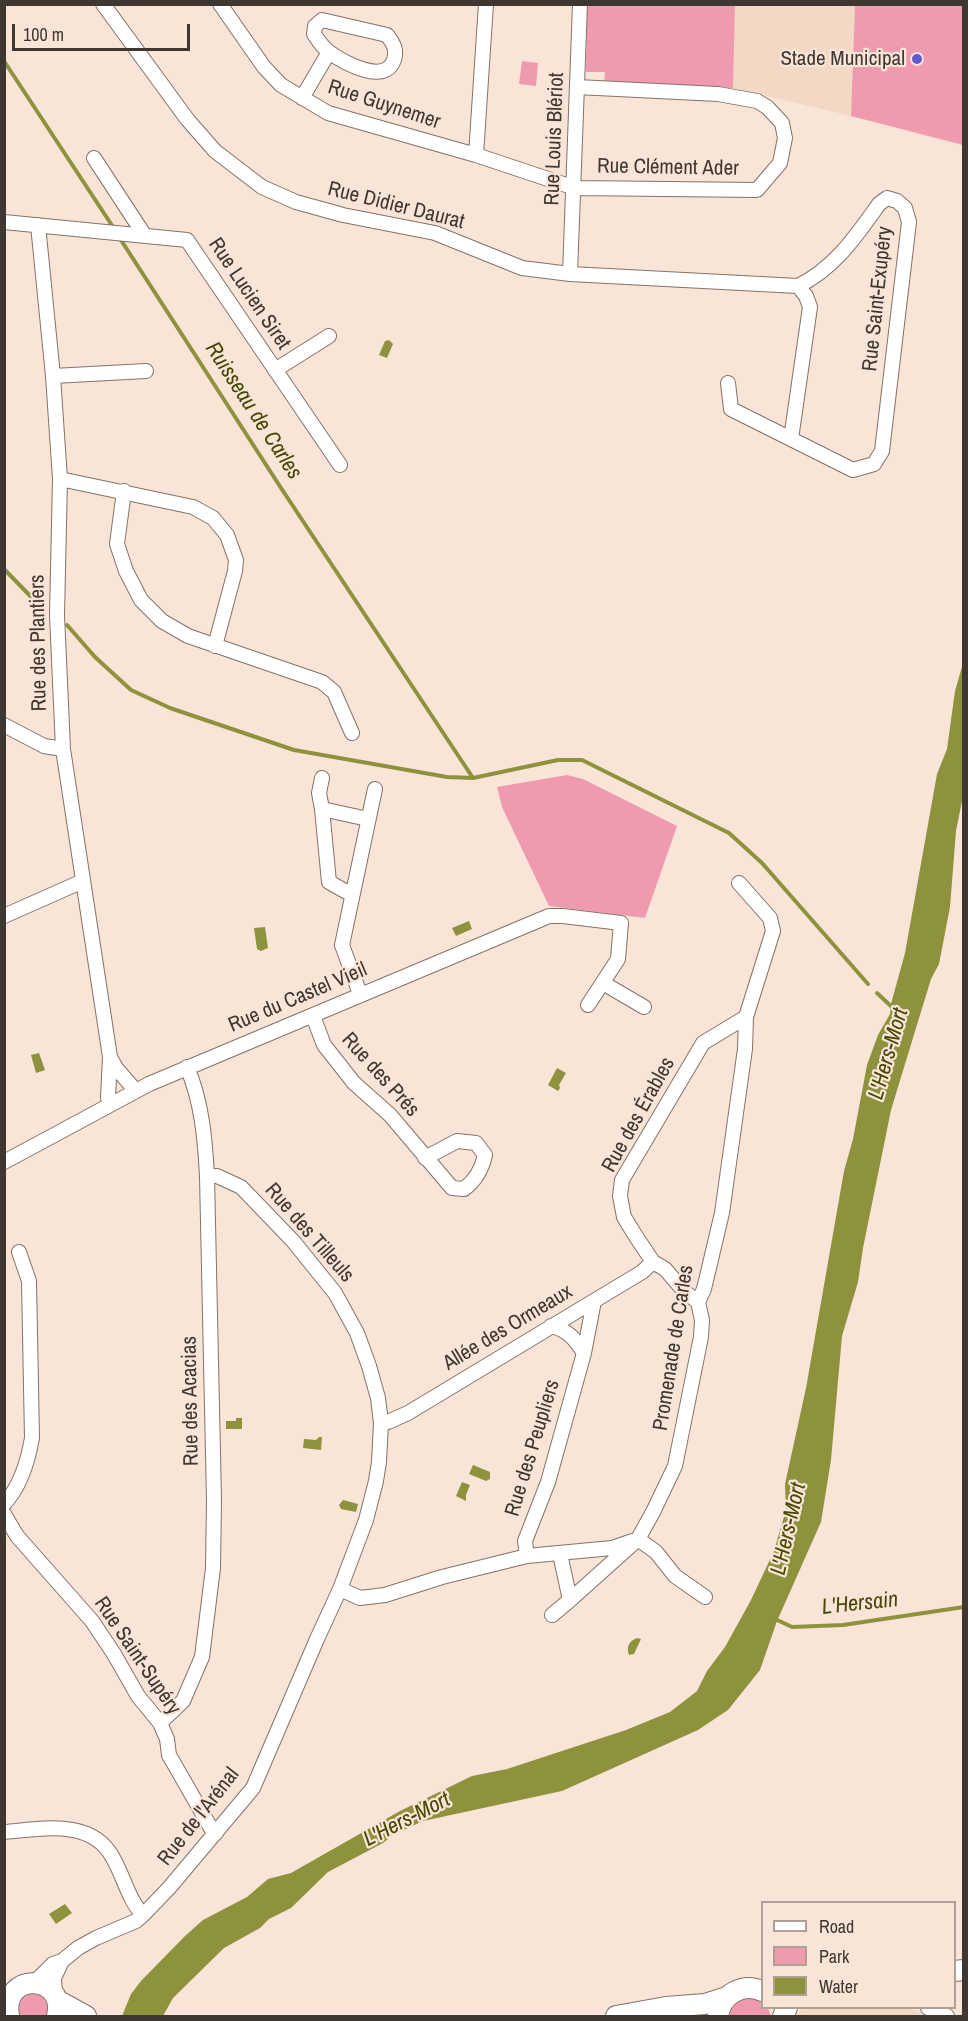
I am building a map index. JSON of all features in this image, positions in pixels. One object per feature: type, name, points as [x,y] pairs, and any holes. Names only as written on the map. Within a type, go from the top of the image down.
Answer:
[{"type":"main road","points":[[8,2005],[16,1989],[29,1983],[44,1986],[57,2004],[86,2016]]},
{"type":"main road","points":[[678,2008],[714,2002],[740,1989],[761,1991]]},
{"type":"main road","points":[[718,2016],[727,1997]]},
{"type":"main road","points":[[616,2016],[666,2007],[678,2008],[702,2016]]},
{"type":"street","name":"Rue Didier Daurat","points":[[103,4],[187,119],[215,151],[262,187],[296,202],[435,233],[522,268],[570,274],[798,286]]},
{"type":"street","name":"Rue Guynemer","points":[[220,4],[264,67],[281,85],[328,113],[476,155],[575,188]]},
{"type":"street","points":[[476,155],[486,4]]},
{"type":"street","name":"Rue Louis Blériot","points":[[570,274],[575,188],[580,4]]},
{"type":"street","points":[[322,20],[387,35],[394,43],[396,53],[392,65],[386,71],[374,72],[358,67],[329,52],[314,34],[315,26],[322,20]]},
{"type":"street","points":[[302,98],[329,52]]},
{"type":"street","name":"Rue Clément Ader","points":[[575,188],[757,190],[780,163],[785,138],[782,123],[774,113],[757,101],[718,94],[577,87]]},
{"type":"street","points":[[94,158],[145,236]]},
{"type":"street","name":"Rue Saint-Exupéry","points":[[728,382],[730,409],[853,470],[874,464],[882,451],[909,222],[905,208],[892,198],[887,198],[879,204],[844,252],[813,279],[798,286]]},
{"type":"street","name":"Rue Lucien Siret","points":[[4,222],[187,240],[340,465]]},
{"type":"street","name":"Rue des Plantiers","points":[[38,225],[53,376],[60,479],[57,615],[63,749],[110,1057],[108,1098],[111,1104]]},
{"type":"street","points":[[791,439],[810,307],[806,296],[798,286]]},
{"type":"street","points":[[275,370],[329,336]]},
{"type":"street","points":[[53,376],[146,371]]},
{"type":"street","points":[[60,479],[193,507],[213,518],[227,536],[236,560],[215,645]]},
{"type":"street","points":[[124,491],[117,544],[126,571],[141,600],[162,621],[188,636],[322,682],[334,692],[352,733]]},
{"type":"street","points":[[4,725],[44,746],[63,749]]},
{"type":"street","points":[[322,778],[319,793],[328,882],[352,894]]},
{"type":"street","points":[[360,994],[342,945],[375,789]]},
{"type":"street","points":[[322,809],[368,819]]},
{"type":"street","points":[[4,916],[83,882]]},
{"type":"street","name":"Promenade de Carles","points":[[552,1615],[638,1539],[675,1466],[701,1337],[702,1320],[698,1302],[704,1289],[722,1213],[744,1049],[746,1017],[773,931],[770,918],[739,883]]},
{"type":"street","name":"Rue du Castel Vieil","points":[[4,1162],[135,1090],[549,916],[621,923],[618,959],[603,983]]},
{"type":"street","points":[[588,1005],[603,983],[644,1007]]},
{"type":"street","name":"Rue des Prés","points":[[313,1016],[324,1045],[330,1053],[354,1083],[390,1115],[425,1158]]},
{"type":"street","name":"Rue des Érables","points":[[698,1302],[685,1292],[665,1269],[653,1262],[624,1217],[620,1196],[622,1180],[703,1043],[746,1017]]},
{"type":"street","points":[[721,1033],[737,1041],[744,1049]]},
{"type":"street","name":"Rue des Plantiers","points":[[110,1057],[116,1068],[135,1090]]},
{"type":"street","name":"Rue des Acacias","points":[[160,1723],[183,1701],[202,1657],[213,1568],[214,1489],[207,1176],[204,1132],[196,1089],[187,1068]]},
{"type":"street","name":"Rue des Tilleuls","points":[[207,1176],[217,1176],[241,1186],[293,1241],[335,1293],[357,1333],[378,1398],[381,1423],[379,1462],[371,1500],[366,1520],[340,1589],[327,1616]]},
{"type":"street","points":[[4,1504],[16,1487],[29,1454],[32,1438],[29,1281],[19,1252]]},
{"type":"street","name":"Allée des Ormeaux","points":[[381,1423],[408,1413],[642,1272],[653,1262]]},
{"type":"street","name":"Rue des Peupliers","points":[[527,1556],[525,1541],[548,1482],[584,1353],[594,1301]]},
{"type":"street","points":[[551,1326],[563,1329],[574,1338],[584,1353]]},
{"type":"street","name":"Rue Saint-Supéry","points":[[4,1514],[17,1536],[92,1622],[138,1696],[160,1723],[167,1739],[169,1755],[212,1830],[216,1833]]},
{"type":"street","points":[[340,1589],[360,1598],[385,1595],[442,1577],[527,1556],[612,1548],[638,1539],[656,1552],[675,1576],[705,1598]]},
{"type":"street","points":[[560,1554],[570,1600]]},
{"type":"street","name":"Rue de l'Arénal","points":[[29,1983],[39,1978],[53,1964],[62,1961],[96,1938],[143,1916],[253,1788],[327,1616]]},
{"type":"street","points":[[4,1832],[59,1828],[73,1829],[88,1834],[103,1845],[112,1856],[133,1903],[143,1916]]},
{"type":"street","points":[[57,2004],[54,1978],[62,1961]]},
{"type":"street","points":[[932,2009],[946,2016]]},
{"type":"shaded area","points":[[735,5],[855,5],[851,116],[733,88]]},
{"type":"shaded area","points":[[802,2009],[910,2009],[928,2016],[796,2016]]},
{"type":"green space","points":[[587,5],[735,5],[733,88],[604,83],[605,72],[586,72]]},
{"type":"green space","name":"Stade Municipal","points":[[855,5],[963,5],[963,145],[851,116]]},
{"type":"green space","points":[[522,61],[538,63],[536,86],[519,84]]},
{"type":"green space","points":[[567,775],[583,779],[677,826],[645,918],[549,906],[502,807],[497,787]]},
{"type":"green space","points":[[35,1993],[48,2001],[49,2016],[19,2016],[18,2008],[23,1998]]},
{"type":"green space","points":[[747,1997],[761,2002],[761,2009],[768,2009],[771,2016],[727,2016],[729,2009]]},
{"type":"water","points":[[389,340],[393,344],[387,358],[379,355],[385,341]]},
{"type":"water","name":"L'Hers-Mort","points":[[963,663],[963,796],[956,831],[950,907],[939,964],[931,979],[891,1110],[858,1282],[842,1336],[831,1460],[821,1522],[777,1621],[760,1670],[728,1710],[698,1730],[562,1791],[423,1821],[393,1835],[383,1843],[328,1872],[291,1908],[269,1919],[260,1928],[224,1948],[173,1998],[163,2016],[122,2016],[131,1994],[141,1981],[185,1936],[203,1920],[247,1897],[268,1879],[291,1873],[400,1811],[472,1776],[507,1769],[626,1730],[670,1712],[697,1691],[707,1671],[725,1647],[774,1551],[786,1510],[785,1484],[806,1388],[844,1171],[853,1139],[867,1065],[878,1035],[890,1014],[905,953],[937,774],[947,749],[955,691]]},
{"type":"water","points":[[469,921],[472,929],[456,936],[452,928]]},
{"type":"water","points":[[265,927],[268,948],[261,951],[257,949],[254,928]]},
{"type":"water","points":[[39,1053],[45,1070],[36,1073],[31,1055]]},
{"type":"water","points":[[557,1068],[566,1073],[558,1091],[548,1085]]},
{"type":"water","points":[[236,1418],[242,1418],[242,1429],[226,1429],[226,1421],[236,1421]]},
{"type":"water","points":[[322,1437],[321,1450],[303,1448],[304,1439],[316,1440]]},
{"type":"water","points":[[473,1465],[490,1472],[490,1479],[486,1481],[469,1474]]},
{"type":"water","points":[[462,1482],[470,1485],[466,1501],[456,1496]]},
{"type":"water","points":[[343,1500],[358,1504],[356,1512],[341,1509],[339,1505]]},
{"type":"water","points":[[637,1638],[641,1639],[634,1654],[629,1655],[629,1645]]},
{"type":"water","points":[[65,1904],[72,1913],[56,1924],[49,1914]]},
{"type":"waterway","name":"Ruisseau de Carles","points":[[4,61],[115,230]]},
{"type":"waterway","name":"Ruisseau de Carles","points":[[119,237],[281,488],[473,778]]},
{"type":"waterway","points":[[4,569],[43,609]]},
{"type":"waterway","points":[[67,625],[95,657],[131,690],[170,708],[294,750],[447,777],[473,778],[558,760],[582,760],[729,833],[762,863],[868,984]]},
{"type":"waterway","name":"L'Hers-Mort","points":[[877,993],[894,1009]]},
{"type":"waterway","name":"L'Hersain","points":[[773,1618],[792,1627],[843,1625],[964,1607]]},
{"type":"place","name":"Stade Municipal","points":[[917,59]]}]
